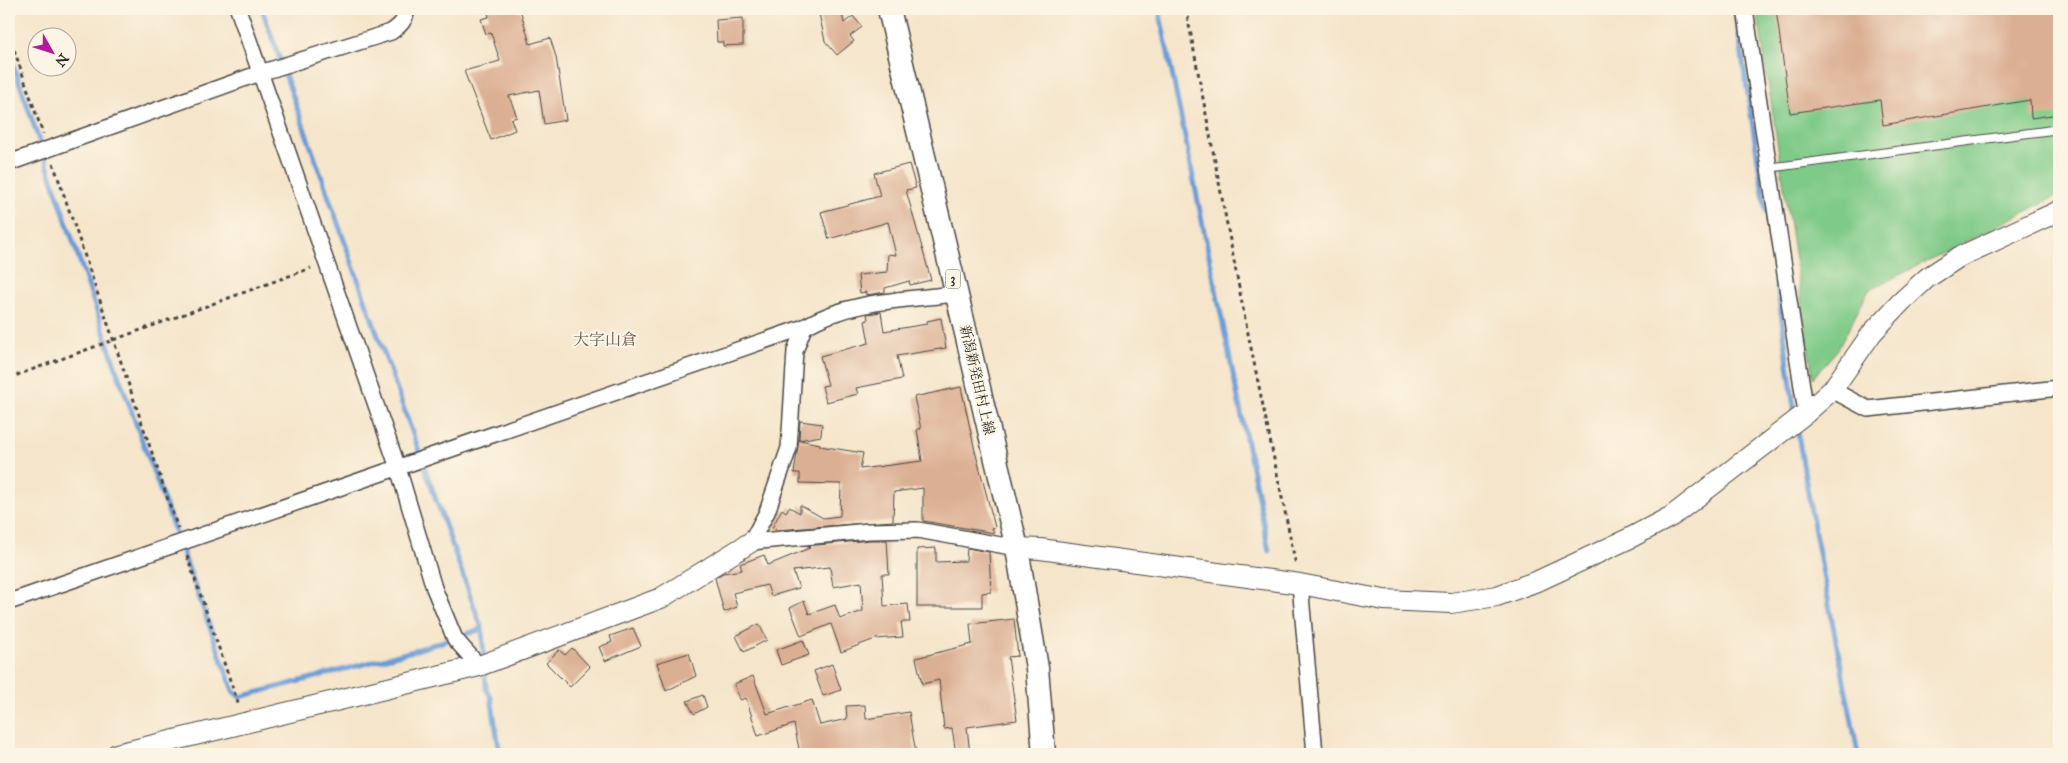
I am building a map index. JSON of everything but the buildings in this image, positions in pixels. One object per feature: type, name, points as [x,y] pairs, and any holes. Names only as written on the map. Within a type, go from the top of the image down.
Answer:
[{"type":"main road","name":"新潟新発田村上線","points":[[889,9],[1017,548],[1037,668],[1044,754]]},
{"type":"street","points":[[238,9],[398,468],[434,588],[455,639],[479,666]]},
{"type":"street","points":[[9,163],[260,73],[391,32],[401,25],[406,17],[407,9]]},
{"type":"street","points":[[1745,9],[1806,414]]},
{"type":"street","points":[[117,754],[479,666],[661,598],[751,542],[869,531],[918,530],[1017,548],[1040,548],[1300,584],[1384,600],[1451,603],[1497,596],[1540,580],[1672,516],[1806,414],[1832,390],[1872,333],[1927,278],[1959,257],[2059,210]]},
{"type":"street","points":[[9,602],[804,327],[816,320],[861,306],[956,294]]},
{"type":"street","points":[[751,542],[767,512],[789,448],[795,351],[804,327]]},
{"type":"street","points":[[1832,390],[1868,409],[2059,388]]},
{"type":"street","points":[[1300,584],[1314,754]]},
{"type":"lane","points":[[1768,168],[2059,128]]},
{"type":"path","points":[[1186,9],[1244,319],[1300,584]]},
{"type":"path","points":[[9,35],[44,139]]},
{"type":"path","points":[[51,158],[180,535]]},
{"type":"path","points":[[9,378],[326,263]]},
{"type":"path","points":[[187,554],[245,723]]},
{"type":"green space","points":[[1757,9],[2059,9],[2059,195],[1869,290],[1838,349],[1813,378]]},
{"type":"waterway","points":[[262,9],[482,629],[484,658]]},
{"type":"waterway","points":[[1159,9],[1269,551]]},
{"type":"waterway","points":[[1735,9],[1765,206],[1772,228],[1770,233],[1795,415]]},
{"type":"waterway","points":[[9,52],[118,374],[233,691],[240,697],[413,651],[482,629]]},
{"type":"waterway","points":[[1797,426],[1818,549],[1858,754]]},
{"type":"waterway","points":[[485,669],[486,689],[491,697],[500,754]]},
{"type":"district","name":"大字山倉","points":[[605,339]]}]
